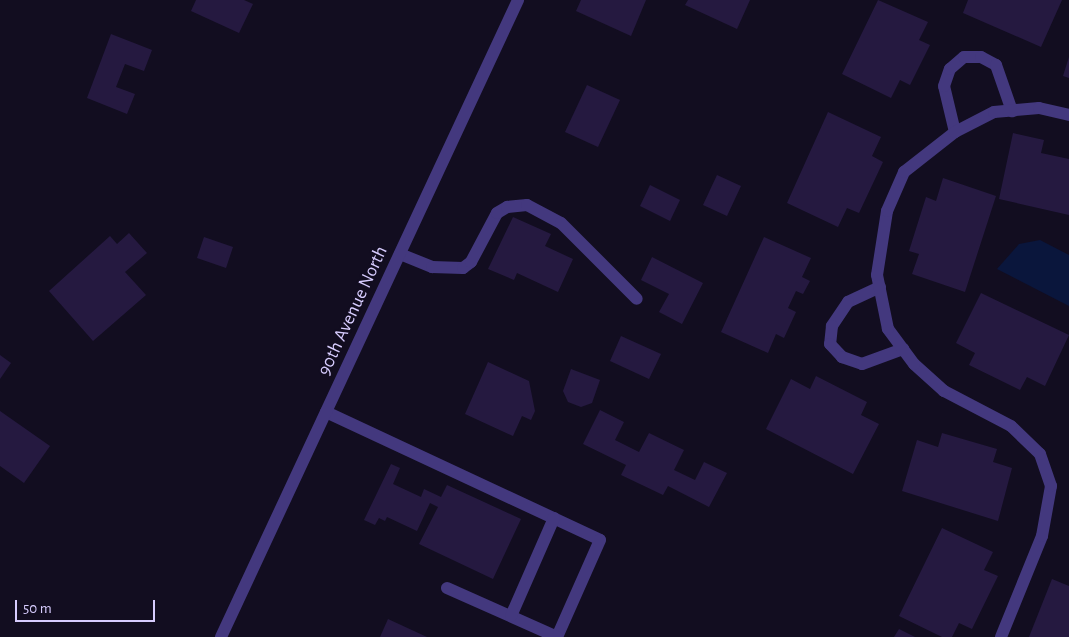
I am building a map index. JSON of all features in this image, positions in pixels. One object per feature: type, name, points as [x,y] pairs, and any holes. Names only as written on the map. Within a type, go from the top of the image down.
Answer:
[{"type":"street","name":"90th Avenue North","points":[[221,637],[518,0]]},
{"type":"street","points":[[955,132],[944,86],[950,69],[964,57],[981,57],[996,65],[1012,111]]},
{"type":"street","points":[[1000,637],[1042,536],[1050,486],[1040,454],[1010,426],[944,391],[903,349],[888,329],[877,275],[887,210],[904,172],[955,132],[994,112],[1039,108],[1069,115]]},
{"type":"street","points":[[400,254],[432,267],[462,268],[471,262],[497,213],[507,207],[527,205],[561,223],[637,299]]},
{"type":"street","points":[[880,288],[848,302],[832,326],[830,344],[842,357],[862,364],[903,349]]},
{"type":"street","points":[[326,412],[600,540],[557,637],[446,588]]},
{"type":"street","points":[[510,616],[554,518]]},
{"type":"water","points":[[1040,240],[1069,255],[1069,306],[997,269],[1019,244]]},
{"type":"building","points":[[196,0],[244,0],[253,4],[239,33],[191,11]]},
{"type":"building","points":[[581,0],[646,0],[631,36],[576,11]]},
{"type":"building","points":[[688,0],[750,0],[737,29],[685,5]]},
{"type":"building","points":[[878,0],[928,22],[919,40],[930,45],[910,85],[900,80],[891,98],[842,74]]},
{"type":"building","points":[[968,0],[1062,0],[1041,47],[963,13]]},
{"type":"building","points":[[111,34],[152,50],[144,71],[125,64],[116,87],[135,94],[127,114],[87,98]]},
{"type":"building","points":[[1069,57],[1069,78],[1063,76]]},
{"type":"building","points":[[587,85],[620,100],[598,147],[565,132]]},
{"type":"building","points":[[828,112],[881,137],[872,156],[883,162],[859,213],[847,208],[838,227],[787,203]]},
{"type":"building","points":[[1013,133],[1044,140],[1041,153],[1069,159],[1069,215],[999,199]]},
{"type":"building","points":[[717,175],[741,186],[727,216],[703,205]]},
{"type":"building","points":[[943,178],[996,196],[965,292],[912,274],[919,254],[909,251],[926,197],[936,201]]},
{"type":"building","points":[[650,185],[680,200],[670,221],[640,206]]},
{"type":"building","points":[[513,217],[551,234],[545,246],[573,259],[558,292],[517,273],[514,280],[488,269]]},
{"type":"building","points":[[129,233],[147,253],[125,272],[146,295],[93,341],[49,291],[110,236],[117,244]]},
{"type":"building","points":[[204,237],[233,247],[226,268],[197,258]]},
{"type":"building","points":[[764,237],[811,258],[802,277],[810,281],[803,294],[796,291],[788,308],[796,312],[784,338],[776,334],[768,353],[721,332]]},
{"type":"building","points":[[652,257],[703,283],[682,324],[659,312],[669,294],[641,280]]},
{"type":"building","points":[[981,293],[1069,335],[1045,386],[1027,377],[1020,390],[969,365],[975,353],[956,343]]},
{"type":"building","points":[[621,336],[661,354],[649,379],[610,361]]},
{"type":"building","points":[[0,355],[11,363],[0,379]]},
{"type":"building","points":[[488,362],[529,381],[535,411],[531,420],[522,416],[513,436],[465,414]]},
{"type":"building","points":[[571,369],[600,380],[592,403],[581,407],[568,402],[563,391]]},
{"type":"building","points":[[816,376],[867,402],[861,415],[879,424],[853,474],[766,429],[791,379],[810,389]]},
{"type":"building","points":[[600,410],[624,422],[615,440],[639,452],[649,433],[684,450],[674,470],[695,480],[704,462],[727,473],[709,507],[668,486],[663,495],[621,475],[626,465],[583,444]]},
{"type":"building","points":[[0,411],[50,446],[24,483],[0,466]]},
{"type":"building","points":[[942,433],[997,449],[993,462],[1012,468],[998,521],[902,491],[917,440],[938,447]]},
{"type":"building","points":[[391,464],[400,468],[393,484],[421,497],[424,489],[441,497],[447,485],[521,519],[493,579],[419,544],[438,507],[430,503],[417,531],[387,517],[385,521],[379,518],[375,525],[364,520]]},
{"type":"building","points":[[942,528],[993,552],[984,570],[998,576],[972,629],[959,623],[952,637],[942,637],[899,616]]},
{"type":"building","points":[[1052,579],[1069,586],[1069,637],[1029,637]]},
{"type":"building","points":[[388,619],[427,637],[380,637]]},
{"type":"building","points":[[899,629],[915,637],[894,637]]}]
